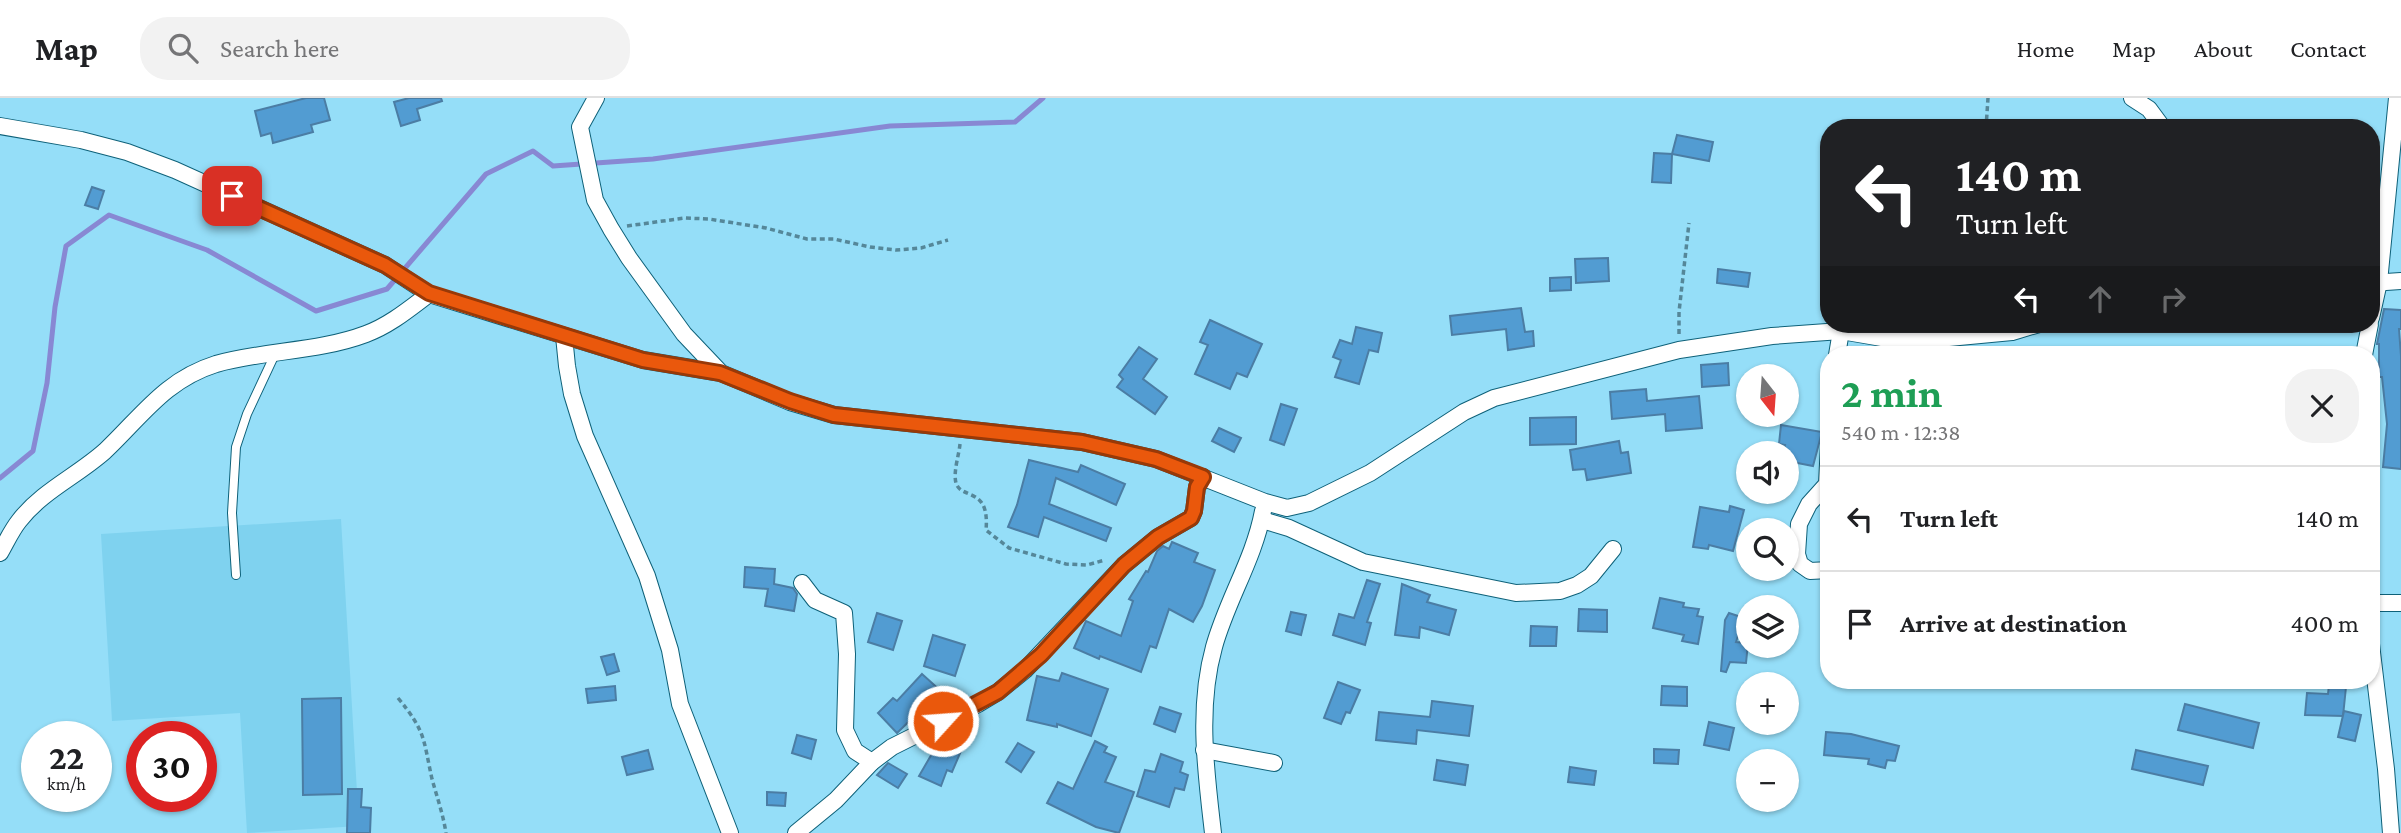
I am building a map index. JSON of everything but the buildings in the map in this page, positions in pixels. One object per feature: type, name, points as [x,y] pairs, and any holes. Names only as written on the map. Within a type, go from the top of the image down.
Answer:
[{"type":"street","points":[[596,98],[580,127],[595,200],[629,258],[684,334],[720,373]]},
{"type":"street","points":[[2132,98],[2149,109],[2156,119]]},
{"type":"street","points":[[2380,241],[2397,98]]},
{"type":"street","points":[[0,126],[81,140],[127,152],[175,170],[385,265],[422,289],[643,360],[720,373],[834,415],[1082,442],[1156,459],[1287,508],[1309,503],[1370,473],[1464,412],[1494,398],[1679,350],[1772,336],[1820,333]]},
{"type":"street","points":[[2380,283],[2401,281]]},
{"type":"street","points":[[0,553],[18,522],[31,508],[103,453],[173,384],[216,365],[276,351],[300,350],[344,341],[369,333],[396,318],[422,289]]},
{"type":"street","points":[[1853,333],[1882,338],[1938,339],[2001,333]]},
{"type":"street","points":[[564,336],[569,375],[585,436],[647,576],[670,650],[680,704],[730,833]]},
{"type":"street","points":[[796,833],[836,800],[872,762],[892,747],[998,692],[1041,655],[1124,565],[1158,537],[1191,518],[1197,487],[1203,477]]},
{"type":"street","points":[[1820,492],[1809,504],[1799,524],[1797,554],[1800,564],[1810,571],[1820,570]]},
{"type":"street","points":[[1213,833],[1204,750],[1206,688],[1214,647],[1249,563],[1265,502]]},
{"type":"street","points":[[1262,520],[1289,528],[1363,562],[1516,593],[1560,591],[1577,585],[1591,576],[1613,549]]},
{"type":"street","points":[[802,583],[815,600],[844,613],[847,654],[845,730],[855,751],[872,762]]},
{"type":"street","points":[[2380,603],[2401,603]]},
{"type":"street","points":[[2376,689],[2390,802],[2390,833]]},
{"type":"street","points":[[1204,750],[1274,763]]},
{"type":"lane","points":[[236,575],[232,513],[236,447],[247,414],[276,351]]},
{"type":"path","points":[[1987,119],[1989,98]]},
{"type":"path","points":[[611,229],[650,221],[685,218],[737,222],[807,239],[834,239],[896,250],[921,248],[948,240]]},
{"type":"path","points":[[1679,350],[1679,312],[1689,223]]},
{"type":"path","points":[[962,429],[956,483],[960,489],[977,496],[984,505],[986,530],[998,541],[1009,548],[1066,564],[1087,565],[1106,559],[1124,565]]},
{"type":"path","points":[[398,698],[415,718],[426,741],[432,779],[446,833]]},
{"type":"shaded area","points":[[341,519],[359,826],[247,833],[240,713],[112,721],[101,534]]},
{"type":"waterway","points":[[0,478],[33,451],[47,383],[55,307],[66,246],[109,215],[207,250],[316,311],[387,289],[486,174],[533,151],[553,166],[653,159],[890,126],[1015,122],[1043,98]]},
{"type":"route","points":[[232,196],[385,265],[429,293],[643,360],[720,373],[834,415],[1082,442],[1156,459],[1203,477],[1197,487],[1191,518],[1158,537],[1124,565],[1025,670],[998,692],[943,721]]}]
